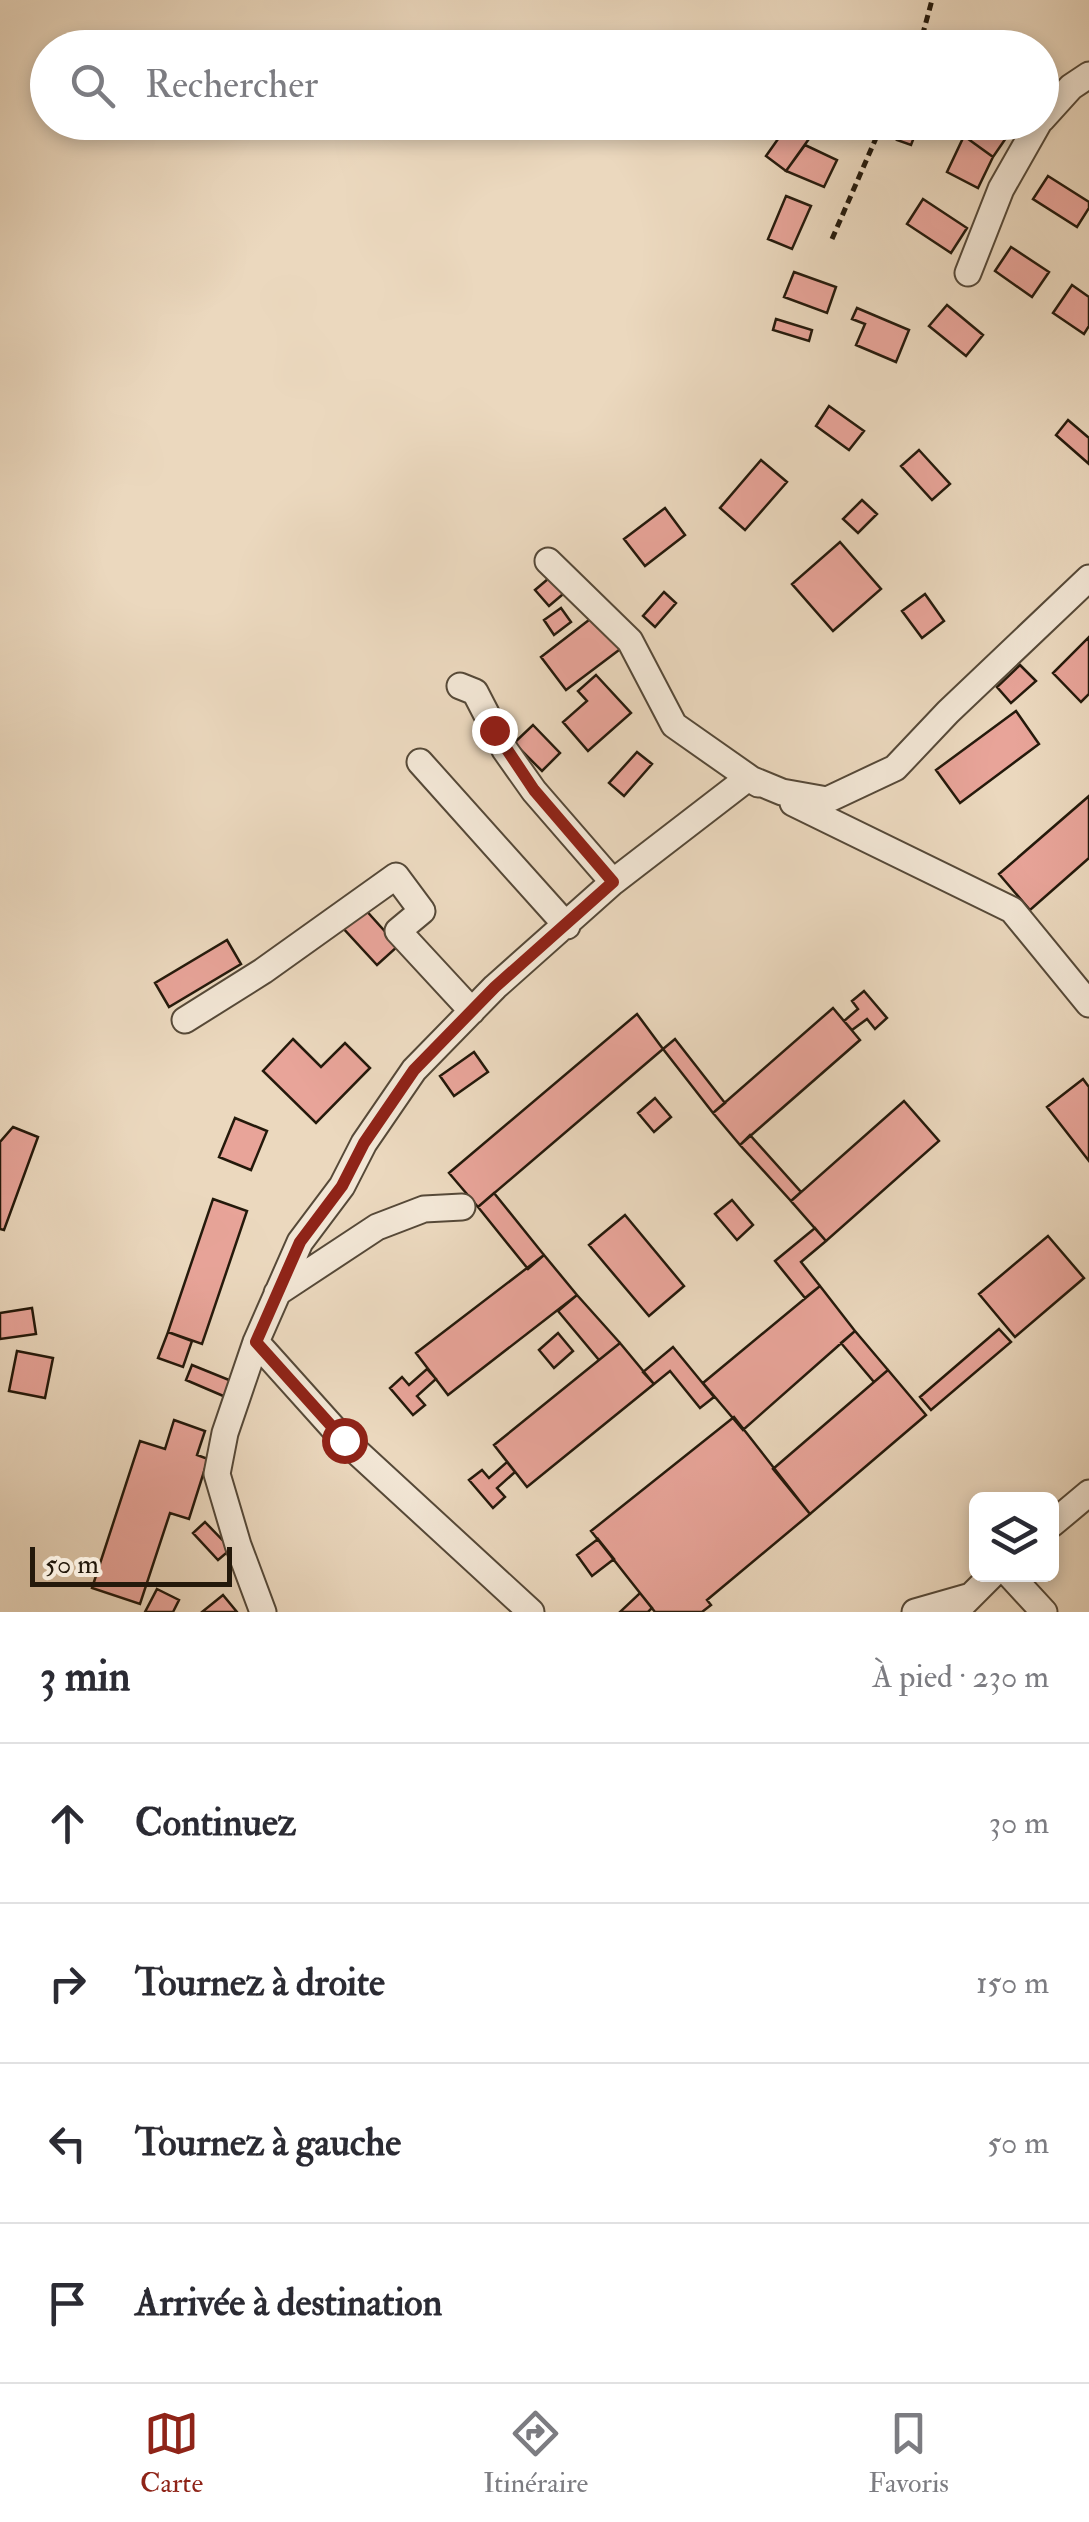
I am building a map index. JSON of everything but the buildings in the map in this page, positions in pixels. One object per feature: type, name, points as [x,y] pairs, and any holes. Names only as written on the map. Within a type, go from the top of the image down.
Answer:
[{"type":"street","points":[[1059,100],[1089,75]]},
{"type":"street","points":[[968,273],[1002,189],[1029,140]]},
{"type":"street","points":[[548,562],[630,641],[674,725],[748,778],[1012,910],[1089,1004]]},
{"type":"street","points":[[748,778],[782,792],[827,800],[895,768],[1089,578]]},
{"type":"street","points":[[460,686],[475,692],[505,750],[534,790],[613,882]]},
{"type":"street","points":[[420,762],[568,926]]},
{"type":"street","points":[[263,1612],[218,1474],[225,1434],[256,1342],[300,1242],[342,1186],[386,1109],[414,1070],[472,1011],[613,882],[748,778]]},
{"type":"street","points":[[185,1020],[263,971],[396,876],[422,911],[398,930],[472,1011]]},
{"type":"street","points":[[277,1293],[377,1227],[424,1209],[462,1208]]},
{"type":"street","points":[[256,1342],[344,1440],[531,1612]]},
{"type":"street","points":[[1059,1518],[1089,1493]]},
{"type":"street","points":[[915,1612],[964,1604],[985,1582]]},
{"type":"street","points":[[1016,1582],[1044,1612]]},
{"type":"path","points":[[924,30],[932,0]]},
{"type":"path","points":[[832,239],[875,140]]},
{"type":"route","points":[[344,1440],[256,1342],[300,1242],[342,1186],[364,1143],[414,1070],[495,987],[613,882],[534,790],[494,730]]}]
